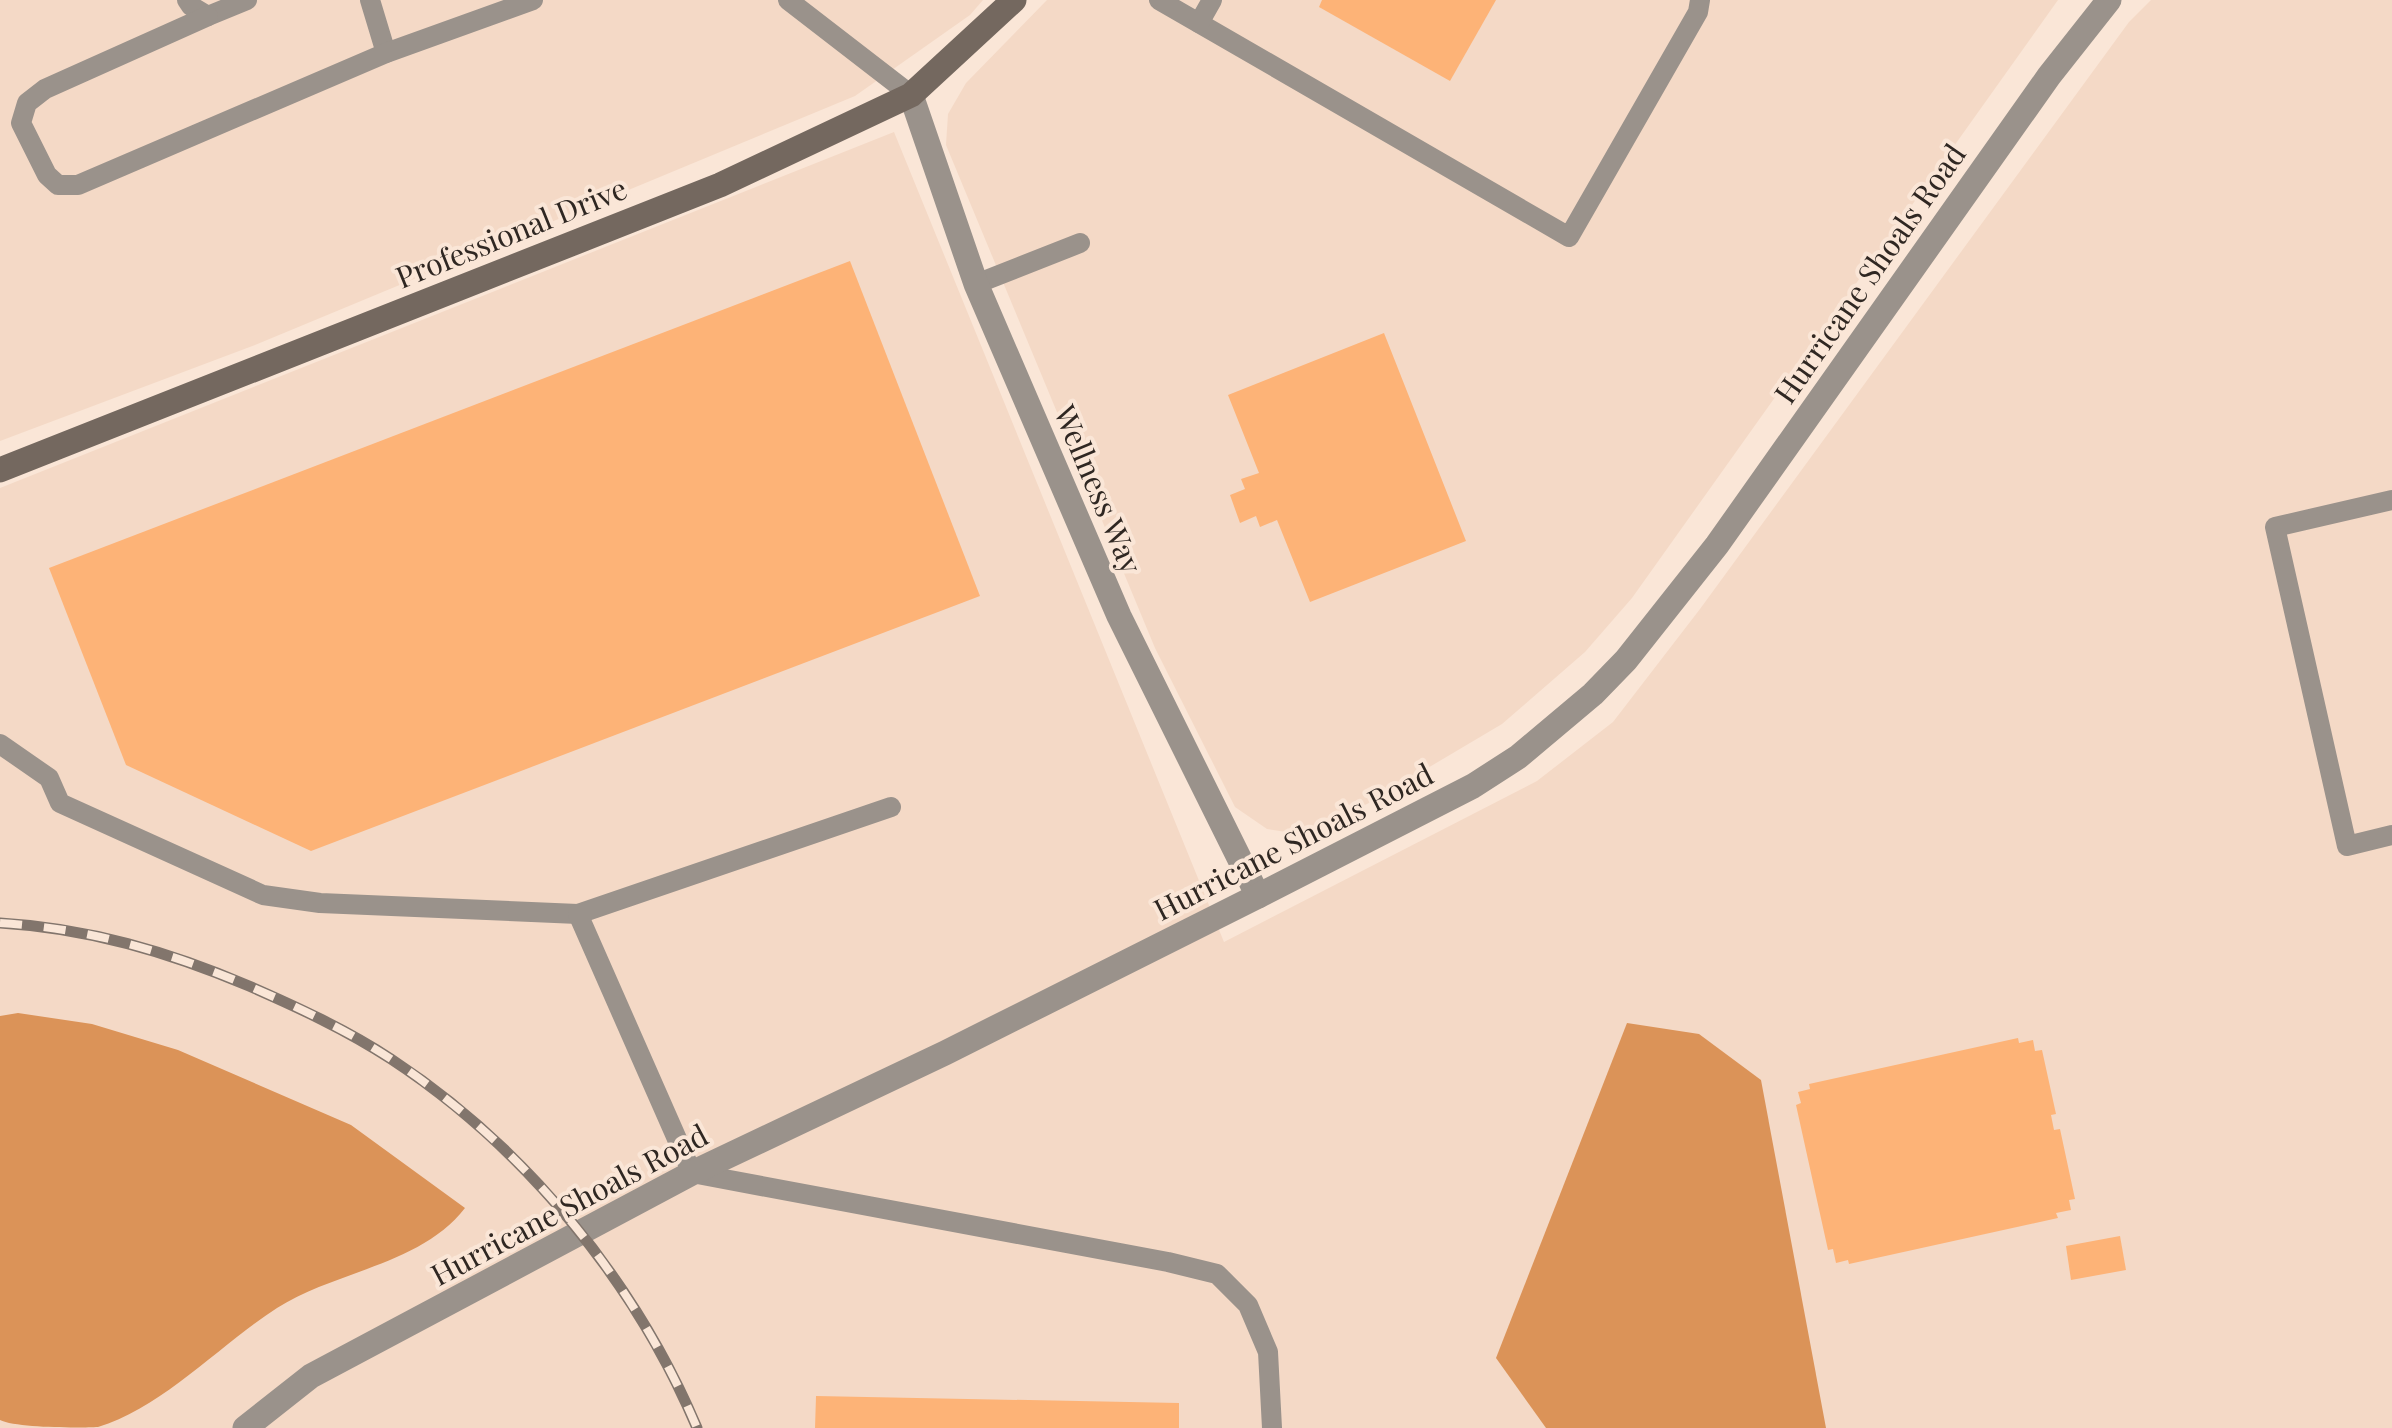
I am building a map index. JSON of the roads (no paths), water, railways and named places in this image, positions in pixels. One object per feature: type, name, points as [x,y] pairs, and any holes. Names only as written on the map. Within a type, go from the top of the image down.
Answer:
[{"type":"street","name":"Professional Drive","points":[[0,470],[720,185],[911,95],[1014,0]]},
{"type":"street","name":"Hurricane Shoals Road","points":[[245,1428],[311,1376],[692,1173],[945,1053],[1488,776],[1557,725],[1626,660],[1716,545],[2049,76],[2109,0]]},
{"type":"street","name":"Wellness Way","points":[[911,95],[976,284],[1119,616],[1258,896]]},
{"type":"lane","points":[[187,0],[208,16]]},
{"type":"lane","points":[[247,0],[45,90],[27,103],[22,123],[47,175],[58,185],[78,185],[386,53],[532,0]]},
{"type":"lane","points":[[370,0],[386,53]]},
{"type":"lane","points":[[788,0],[911,95]]},
{"type":"lane","points":[[1159,0],[1568,238],[1698,12],[1700,0]]},
{"type":"lane","points":[[1199,23],[1212,0]]},
{"type":"lane","points":[[976,284],[1080,243]]},
{"type":"lane","points":[[2392,500],[2274,527],[2347,846],[2392,836]]},
{"type":"lane","points":[[0,744],[49,778],[60,803],[262,895],[320,903],[578,914],[891,806]]},
{"type":"lane","points":[[578,914],[692,1173],[1217,1274],[1248,1305],[1268,1352],[1272,1428]]},
{"type":"railway","points":[[0,923],[96,936],[158,952],[219,974],[339,1029],[440,1094],[487,1133],[571,1221],[642,1321],[697,1428]]}]
